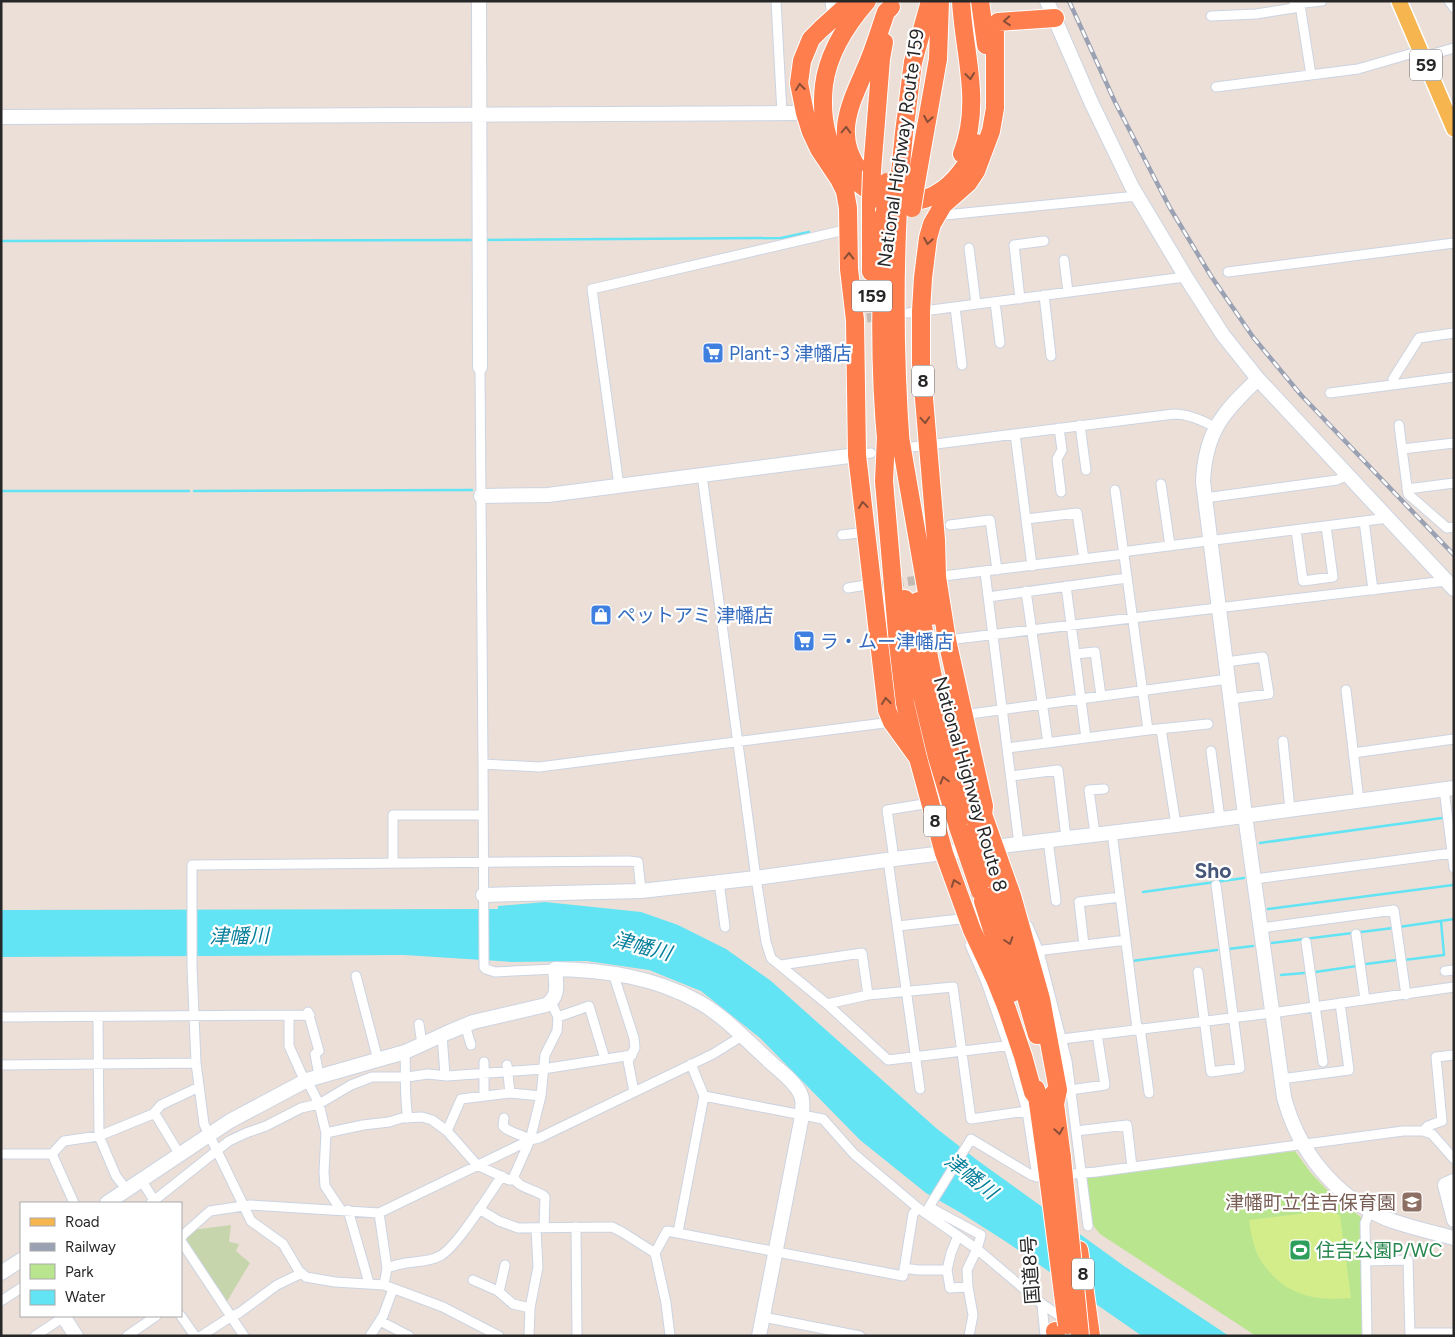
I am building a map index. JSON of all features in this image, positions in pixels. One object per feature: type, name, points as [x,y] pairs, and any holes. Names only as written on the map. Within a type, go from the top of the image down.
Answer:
[{"type":"highway","name":"8","points":[[852,1],[838,25],[811,40],[802,60],[799,83],[805,113],[819,149],[845,191],[848,208],[850,291],[861,319],[866,532],[875,585],[876,660],[887,710],[892,722],[918,758]]},
{"type":"highway","points":[[867,1],[838,25],[824,85],[823,112],[828,138],[846,171],[865,189],[877,196],[891,201],[905,202],[921,201],[938,193],[950,184],[963,169],[973,151],[980,132],[985,106],[986,46],[980,1]]},
{"type":"highway","points":[[932,96],[942,70],[951,1]]},
{"type":"highway","points":[[892,4],[886,12],[869,61],[850,104],[846,124],[846,138],[849,154],[864,178],[879,188],[906,194],[936,185],[948,175],[960,160],[968,139],[972,111],[971,81],[961,1]]},
{"type":"highway","name":"National Highway Route 159","points":[[892,4],[881,59],[872,171],[870,259],[877,379],[891,391],[901,375],[902,279],[898,209],[901,183],[932,96],[938,59],[929,4]]},
{"type":"highway","name":"National Highway Route 8","points":[[929,4],[913,62],[904,133],[898,209],[881,278],[891,391],[906,441],[907,527],[919,606],[940,710],[970,822],[984,885],[1024,1029],[1032,1105],[1054,1159]]},
{"type":"highway","name":"8","points":[[1032,1105],[1033,1092],[1023,1056],[1007,1009],[964,918],[918,758],[905,703],[884,480],[906,441],[921,363],[914,312],[923,278],[928,238],[932,224],[939,210],[972,177],[979,165],[990,131],[995,108],[995,25],[998,22],[1055,18]]},
{"type":"highway","name":"8","points":[[906,441],[936,540],[935,578],[984,806],[970,822],[994,847],[1011,895],[1041,999],[1058,1090],[1055,1104]]},
{"type":"highway","name":"National Highway Route 8","points":[[984,885],[1032,1018],[1055,1104],[1054,1159],[1059,1211],[1062,1334]]},
{"type":"highway","name":"8","points":[[1059,1211],[1074,1225],[1077,1236],[1090,1336]]},
{"type":"main road","name":"59","points":[[1399,1],[1454,129]]},
{"type":"street","points":[[479,1],[483,963],[486,970],[495,972],[555,969],[613,973],[633,976],[678,991],[700,1002],[721,1018],[794,1084],[801,1094],[803,1103],[802,1116],[759,1336]]},
{"type":"street","points":[[776,1],[782,114]]},
{"type":"street","points":[[830,1],[838,25]]},
{"type":"street","points":[[1047,1],[1091,102],[1138,196],[1185,277],[1224,335],[1258,379],[1450,585]]},
{"type":"street","points":[[1297,3],[1322,1]]},
{"type":"street","points":[[1449,1],[1454,8]]},
{"type":"street","points":[[1212,16],[1256,14],[1294,8],[1297,3]]},
{"type":"street","points":[[1297,3],[1311,75]]},
{"type":"street","points":[[1216,87],[1358,68],[1454,48]]},
{"type":"street","points":[[1,117],[805,113]]},
{"type":"street","points":[[939,210],[945,214],[1138,196]]},
{"type":"street","points":[[619,486],[592,289],[848,229]]},
{"type":"street","points":[[1020,298],[1014,244],[1044,241]]},
{"type":"street","points":[[1228,272],[1454,243]]},
{"type":"street","points":[[969,248],[976,304]]},
{"type":"street","points":[[1064,260],[1068,292]]},
{"type":"street","points":[[914,312],[1185,277]]},
{"type":"street","points":[[1044,295],[1051,356]]},
{"type":"street","points":[[995,302],[1000,343]]},
{"type":"street","points":[[955,307],[962,365]]},
{"type":"street","points":[[1394,385],[1393,379],[1419,338],[1454,333]]},
{"type":"street","points":[[1330,393],[1454,377]]},
{"type":"street","points":[[1258,379],[1229,407],[1210,437],[1203,482],[1245,816],[1281,1079],[1289,1114],[1303,1145],[1314,1162],[1334,1184],[1370,1211],[1406,1225],[1454,1238]]},
{"type":"street","points":[[906,441],[1015,434],[1180,414],[1206,422],[1216,428]]},
{"type":"street","points":[[1080,425],[1086,470]]},
{"type":"street","points":[[1399,425],[1408,494],[1447,528],[1454,527]]},
{"type":"street","points":[[1059,428],[1062,450],[1057,458],[1061,492]]},
{"type":"street","points":[[1015,434],[1032,566]]},
{"type":"street","points":[[1402,448],[1454,443]]},
{"type":"street","points":[[482,496],[548,495],[864,454]]},
{"type":"street","points":[[702,475],[756,878],[766,942],[771,958],[827,1004],[888,1060],[1010,1045]]},
{"type":"street","points":[[1205,498],[1337,480],[1348,475]]},
{"type":"street","points":[[1407,489],[1454,483]]},
{"type":"street","points":[[1161,484],[1170,546]]},
{"type":"street","points":[[1115,490],[1148,730]]},
{"type":"street","points":[[1026,519],[1077,513],[1084,559]]},
{"type":"street","points":[[935,578],[1388,518]]},
{"type":"street","points":[[950,525],[990,520],[996,570]]},
{"type":"street","points":[[1364,521],[1373,590]]},
{"type":"street","points":[[1296,530],[1304,582],[1333,577],[1326,526]]},
{"type":"street","points":[[842,535],[866,532]]},
{"type":"street","points":[[985,572],[1019,844]]},
{"type":"street","points":[[988,597],[1127,578]]},
{"type":"street","points":[[848,588],[875,585]]},
{"type":"street","points":[[948,640],[1373,590],[1450,585]]},
{"type":"street","points":[[1066,586],[1086,738]]},
{"type":"street","points":[[1026,591],[1048,743]]},
{"type":"street","points":[[1075,654],[1095,652],[1100,696]]},
{"type":"street","points":[[1226,662],[1263,658],[1269,694],[1230,699]]},
{"type":"street","points":[[963,715],[1228,679]]},
{"type":"street","points":[[1346,690],[1358,801]]},
{"type":"street","points":[[482,764],[539,767],[892,722]]},
{"type":"street","points":[[1007,748],[1208,724]]},
{"type":"street","points":[[1161,729],[1176,824]]},
{"type":"street","points":[[1353,753],[1454,739]]},
{"type":"street","points":[[1283,741],[1290,810]]},
{"type":"street","points":[[1210,751],[1220,819]]},
{"type":"street","points":[[1011,776],[1058,770],[1066,838]]},
{"type":"street","points":[[1095,834],[1089,790],[1104,789]]},
{"type":"street","points":[[483,902],[641,891],[756,878],[891,859],[1449,789],[1454,868]]},
{"type":"street","points":[[920,1088],[898,926],[888,810],[930,802]]},
{"type":"street","points":[[393,863],[393,815],[482,815]]},
{"type":"street","points":[[1112,832],[1138,1028],[1150,1093]]},
{"type":"street","points":[[1048,840],[1056,901]]},
{"type":"street","points":[[1255,880],[1452,853]]},
{"type":"street","points":[[499,1336],[489,1334],[443,1307],[388,1287],[306,1277],[283,1244],[251,1222],[204,1124],[196,1063],[192,967],[192,865],[628,861],[638,862],[641,891]]},
{"type":"street","points":[[718,882],[725,927]]},
{"type":"street","points":[[1198,972],[1211,1072],[1240,1068],[1216,885]]},
{"type":"street","points":[[1011,895],[1016,895],[1039,952],[1057,1040],[1066,1061],[1088,1226]]},
{"type":"street","points":[[1084,945],[1079,902],[1120,897]]},
{"type":"street","points":[[1261,928],[1394,910],[1406,994]]},
{"type":"street","points":[[898,926],[964,918],[1032,1105],[1037,1177]]},
{"type":"street","points":[[1356,934],[1365,1000]]},
{"type":"street","points":[[1039,952],[1126,940]]},
{"type":"street","points":[[1306,942],[1323,1062]]},
{"type":"street","points":[[781,965],[862,953],[868,994]]},
{"type":"street","points":[[109,1202],[230,1121],[313,1077],[405,1052],[465,1025],[546,1005],[551,1002],[556,994],[555,969]]},
{"type":"street","points":[[613,973],[634,1038],[635,1048],[628,1061],[634,1092]]},
{"type":"street","points":[[356,976],[378,1060]]},
{"type":"street","points":[[827,1004],[868,994],[953,987],[971,1119],[1032,1105]]},
{"type":"street","points":[[1057,1040],[1138,1028],[1340,1004],[1454,987]]},
{"type":"street","points":[[529,1336],[530,1308],[538,1268],[540,1228],[546,1197],[540,1192],[520,1185],[514,1176],[530,1140],[541,1096],[543,1069],[548,1047],[557,1030],[558,1017],[551,1002]]},
{"type":"street","points":[[1281,1079],[1348,1070],[1340,1004]]},
{"type":"street","points":[[558,1017],[589,1006],[605,1059]]},
{"type":"street","points":[[1,1017],[289,1016],[309,1013],[319,1051],[316,1054],[313,1077],[326,1133],[325,1186],[344,1210],[369,1284]]},
{"type":"street","points":[[289,1016],[289,1046],[302,1074],[313,1077]]},
{"type":"street","points":[[98,1017],[99,1136],[116,1176],[127,1190]]},
{"type":"street","points":[[419,1024],[422,1044]]},
{"type":"street","points":[[465,1025],[471,1045]]},
{"type":"street","points":[[1070,1090],[1105,1085],[1097,1034]]},
{"type":"street","points":[[442,1035],[445,1076]]},
{"type":"street","points":[[182,1238],[210,1211],[242,1206],[379,1213],[713,1054],[742,1036]]},
{"type":"street","points":[[405,1052],[405,1103],[408,1118]]},
{"type":"street","points":[[141,1180],[154,1202],[229,1141],[266,1126],[301,1108],[319,1104],[351,1085],[372,1077],[406,1077],[428,1074],[445,1076],[483,1073],[507,1068],[543,1069],[632,1055]]},
{"type":"street","points":[[1423,1131],[1428,1126],[1442,1121],[1436,1057],[1454,1055]]},
{"type":"street","points":[[484,1062],[484,1096]]},
{"type":"street","points":[[1,1065],[196,1063]]},
{"type":"street","points":[[678,1232],[704,1096],[691,1064]]},
{"type":"street","points":[[507,1068],[510,1093]]},
{"type":"street","points":[[1,1154],[52,1154],[64,1142],[99,1136],[153,1114],[161,1105],[200,1087]]},
{"type":"street","points":[[447,1131],[461,1099],[510,1093],[541,1096]]},
{"type":"street","points":[[704,1096],[823,1119],[854,1154],[918,1208],[977,1249],[1042,1304],[1090,1336]]},
{"type":"street","points":[[153,1114],[157,1117],[180,1155]]},
{"type":"street","points":[[326,1133],[363,1124],[422,1117],[432,1120],[447,1131],[477,1165],[509,1180],[515,1180]]},
{"type":"street","points":[[504,1118],[503,1126],[505,1129],[525,1136],[530,1140]]},
{"type":"street","points":[[1076,1131],[1127,1125],[1132,1167]]},
{"type":"street","points":[[969,1336],[973,1315],[968,1286],[968,1270],[981,1235],[929,1206],[971,1139],[1037,1177],[1132,1167],[1403,1131],[1423,1131],[1432,1134],[1454,1159]]},
{"type":"street","points":[[52,1154],[74,1202]]},
{"type":"street","points":[[387,1268],[404,1263],[423,1262],[441,1256],[470,1224],[502,1176]]},
{"type":"street","points":[[1454,1181],[1446,1185],[1454,1220]]},
{"type":"street","points":[[654,1253],[667,1231],[678,1232],[903,1276],[913,1214],[918,1208]]},
{"type":"street","points":[[479,1209],[499,1221],[518,1228],[612,1227],[654,1253],[666,1303],[670,1336]]},
{"type":"street","points":[[1367,1336],[1365,1223],[1370,1211]]},
{"type":"street","points":[[370,1336],[383,1316],[388,1287],[379,1213]]},
{"type":"street","points":[[576,1227],[576,1336]]},
{"type":"street","points":[[958,1236],[947,1270],[950,1288],[968,1286]]},
{"type":"street","points":[[182,1241],[244,1336]]},
{"type":"street","points":[[1366,1261],[1408,1260],[1410,1334],[1454,1334]]},
{"type":"street","points":[[1,1273],[20,1261]]},
{"type":"street","points":[[499,1292],[505,1265]]},
{"type":"street","points":[[904,1268],[947,1270]]},
{"type":"street","points":[[202,1336],[239,1313],[277,1284],[302,1273]]},
{"type":"street","points":[[473,1280],[499,1292],[513,1304],[530,1308]]},
{"type":"street","points":[[1,1301],[20,1289]]},
{"type":"street","points":[[1042,1304],[1062,1334]]},
{"type":"street","points":[[763,1316],[860,1336]]},
{"type":"street","points":[[35,1336],[63,1317]]},
{"type":"street","points":[[65,1317],[76,1336]]},
{"type":"street","points":[[131,1334],[155,1317]]},
{"type":"street","points":[[181,1317],[195,1336]]},
{"type":"street","points":[[380,1321],[409,1336]]},
{"type":"green space","points":[[1295,1151],[1311,1173],[1331,1194],[1362,1218],[1363,1336],[1256,1336],[1100,1234],[1092,1224],[1086,1176]]},
{"type":"green space","name":"住吉公園P/WC","points":[[1332,1210],[1340,1216],[1351,1298],[1316,1298],[1295,1292],[1268,1270],[1260,1259],[1251,1235],[1249,1220]]},
{"type":"green space","points":[[231,1225],[229,1242],[239,1244],[236,1251],[250,1263],[226,1303],[184,1238],[192,1230]]},
{"type":"water","name":"津幡川","points":[[545,902],[641,912],[678,925],[726,949],[771,981],[936,1128],[977,1160],[1124,1266],[1229,1336],[1142,1336],[1008,1243],[926,1193],[860,1140],[760,1038],[701,991],[649,970],[587,961],[512,962],[404,955],[1,957],[1,910],[498,909],[498,906]]},
{"type":"waterway","points":[[483,240],[781,238],[809,232]]},
{"type":"waterway","points":[[1,241],[475,240]]},
{"type":"waterway","points":[[194,491],[472,490]]},
{"type":"waterway","points":[[1,491],[189,491]]},
{"type":"waterway","points":[[1260,843],[1442,818]]},
{"type":"waterway","points":[[1143,892],[1244,878]]},
{"type":"waterway","points":[[1268,909],[1453,885]]},
{"type":"waterway","points":[[1399,927],[1454,919]]},
{"type":"waterway","points":[[1404,960],[1444,955],[1441,921]]},
{"type":"waterway","points":[[1272,943],[1393,928]]},
{"type":"waterway","points":[[1228,949],[1253,946]]},
{"type":"waterway","points":[[1132,961],[1217,950]]},
{"type":"waterway","points":[[1366,964],[1397,960]]},
{"type":"waterway","points":[[1315,972],[1357,966]]},
{"type":"waterway","points":[[1281,975],[1304,973]]},
{"type":"tunnel","points":[[867,318],[882,316]]},
{"type":"tunnel","points":[[881,585],[926,579]]},
{"type":"railway","points":[[1069,1],[1115,102],[1170,208],[1211,276],[1253,337],[1301,395],[1454,555]]},
{"type":"place","name":"Plant-3 津幡店","points":[[713,353]]},
{"type":"place","name":"ペットアミ 津幡店","points":[[601,615]]},
{"type":"place","name":"ラ・ムー津幡店","points":[[804,641]]},
{"type":"place","name":"津幡町立住吉保育園","points":[[1412,1202]]},
{"type":"place","name":"住吉公園P/WC","points":[[1300,1250]]},
{"type":"district","name":"Sho","points":[[1213,871]]}]
